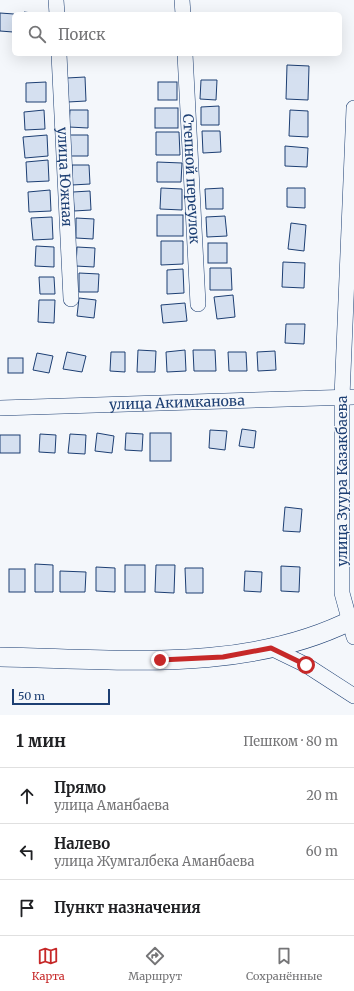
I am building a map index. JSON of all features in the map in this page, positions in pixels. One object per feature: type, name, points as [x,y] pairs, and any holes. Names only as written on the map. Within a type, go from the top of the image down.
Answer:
[{"type":"main road","points":[[0,657],[160,660],[223,657],[271,648],[352,626]]},
{"type":"street","points":[[56,0],[57,12]]},
{"type":"street","points":[[182,0],[183,12]]},
{"type":"street","name":"улица Южная","points":[[59,56],[71,299]]},
{"type":"street","name":"Степной переулок","points":[[185,56],[198,304]]},
{"type":"street","name":"улица Зуура Казакбаева","points":[[352,626],[342,594],[354,108]]},
{"type":"street","name":"улица Акимканова","points":[[0,408],[348,397]]},
{"type":"street","points":[[271,648],[306,665],[354,696]]},
{"type":"building","points":[[0,13],[12,14],[12,32],[0,31]]},
{"type":"building","points":[[287,65],[309,66],[308,100],[286,99]]},
{"type":"building","points":[[85,77],[86,101],[68,102],[67,78]]},
{"type":"building","points":[[201,80],[217,80],[216,100],[200,99]]},
{"type":"building","points":[[46,82],[46,102],[26,102],[26,83]]},
{"type":"building","points":[[158,82],[177,82],[177,100],[158,100]]},
{"type":"building","points":[[219,106],[219,125],[201,125],[201,107]]},
{"type":"building","points":[[155,108],[178,108],[178,128],[155,128]]},
{"type":"building","points":[[44,110],[45,129],[25,130],[24,112]]},
{"type":"building","points":[[70,110],[88,110],[88,128],[69,127]]},
{"type":"building","points":[[290,110],[308,111],[308,137],[289,136]]},
{"type":"building","points":[[202,131],[220,131],[221,152],[203,153]]},
{"type":"building","points":[[156,132],[179,132],[180,155],[156,155]]},
{"type":"building","points":[[47,135],[48,156],[25,158],[23,137]]},
{"type":"building","points":[[70,135],[88,135],[88,156],[69,156]]},
{"type":"building","points":[[285,146],[308,148],[307,167],[285,166]]},
{"type":"building","points":[[48,160],[49,181],[27,182],[26,162]]},
{"type":"building","points":[[157,162],[182,163],[181,182],[157,182]]},
{"type":"building","points":[[72,165],[89,165],[90,184],[72,185]]},
{"type":"building","points":[[161,188],[182,189],[182,210],[160,209]]},
{"type":"building","points":[[223,188],[223,209],[206,209],[205,189]]},
{"type":"building","points":[[287,188],[305,188],[305,208],[287,207]]},
{"type":"building","points":[[50,190],[51,211],[29,212],[28,192]]},
{"type":"building","points":[[90,191],[91,210],[74,211],[73,192]]},
{"type":"building","points":[[157,215],[183,215],[183,236],[157,236]]},
{"type":"building","points":[[225,216],[227,236],[207,237],[206,217]]},
{"type":"building","points":[[52,217],[53,239],[33,240],[31,218]]},
{"type":"building","points":[[76,218],[94,219],[93,239],[76,238]]},
{"type":"building","points":[[291,223],[306,225],[304,251],[288,249]]},
{"type":"building","points":[[161,241],[183,241],[183,264],[161,265]]},
{"type":"building","points":[[208,243],[227,243],[227,263],[208,263]]},
{"type":"building","points":[[36,246],[54,247],[54,267],[35,266]]},
{"type":"building","points":[[77,247],[95,248],[94,267],[76,266]]},
{"type":"building","points":[[283,262],[305,263],[304,288],[282,287]]},
{"type":"building","points":[[210,268],[231,268],[232,290],[210,290]]},
{"type":"building","points":[[183,269],[184,293],[167,294],[167,270]]},
{"type":"building","points":[[79,273],[99,274],[98,292],[79,292]]},
{"type":"building","points":[[39,277],[54,277],[55,294],[40,294]]},
{"type":"building","points":[[233,295],[235,317],[217,319],[214,297]]},
{"type":"building","points":[[79,298],[96,300],[94,318],[77,316]]},
{"type":"building","points":[[39,300],[55,300],[54,323],[38,322]]},
{"type":"building","points":[[185,303],[187,321],[163,323],[161,305]]},
{"type":"building","points":[[286,324],[305,324],[304,344],[285,343]]},
{"type":"building","points":[[138,350],[156,351],[155,372],[137,372]]},
{"type":"building","points":[[185,350],[186,371],[167,372],[166,352]]},
{"type":"building","points":[[193,350],[215,350],[216,371],[194,371]]},
{"type":"building","points":[[275,351],[276,370],[258,371],[257,352]]},
{"type":"building","points":[[67,352],[86,356],[82,372],[63,369]]},
{"type":"building","points":[[111,352],[125,352],[125,372],[110,371]]},
{"type":"building","points":[[228,352],[246,352],[247,371],[229,371]]},
{"type":"building","points":[[37,353],[53,356],[49,373],[33,370]]},
{"type":"building","points":[[8,358],[23,358],[23,373],[8,373]]},
{"type":"building","points":[[242,429],[256,431],[254,448],[239,446]]},
{"type":"building","points":[[210,430],[227,431],[225,450],[209,448]]},
{"type":"building","points":[[97,433],[114,436],[112,453],[95,451]]},
{"type":"building","points":[[126,433],[143,434],[142,451],[125,450]]},
{"type":"building","points":[[150,433],[171,433],[171,461],[150,461]]},
{"type":"building","points":[[40,434],[56,435],[55,453],[39,452]]},
{"type":"building","points":[[70,434],[86,435],[85,454],[68,453]]},
{"type":"building","points":[[0,435],[20,435],[20,453],[0,453]]},
{"type":"building","points":[[285,507],[302,509],[300,532],[283,531]]},
{"type":"building","points":[[35,564],[53,565],[53,592],[35,592]]},
{"type":"building","points":[[125,565],[145,565],[145,592],[125,592]]},
{"type":"building","points":[[156,565],[175,565],[174,593],[155,592]]},
{"type":"building","points":[[281,566],[300,567],[299,592],[281,591]]},
{"type":"building","points":[[96,567],[115,568],[115,592],[96,591]]},
{"type":"building","points":[[185,568],[203,568],[203,593],[186,593]]},
{"type":"building","points":[[9,569],[25,569],[25,592],[9,592]]},
{"type":"building","points":[[60,571],[86,572],[85,592],[60,592]]},
{"type":"building","points":[[245,571],[262,572],[261,592],[244,591]]},
{"type":"route","points":[[160,660],[223,657],[271,648],[306,665]]}]
